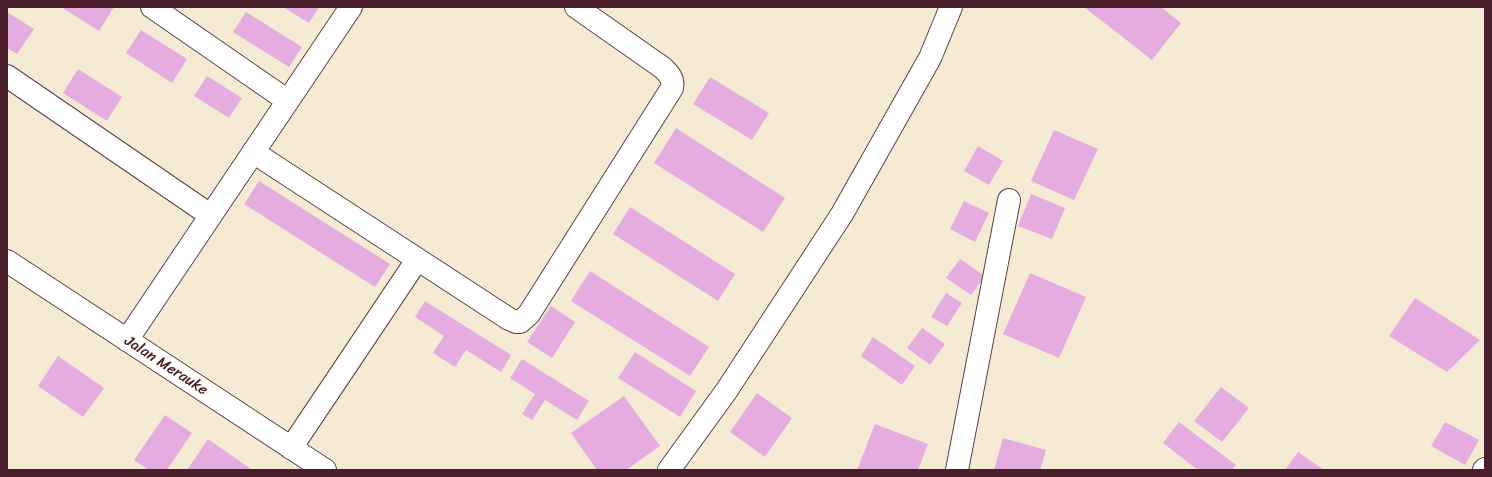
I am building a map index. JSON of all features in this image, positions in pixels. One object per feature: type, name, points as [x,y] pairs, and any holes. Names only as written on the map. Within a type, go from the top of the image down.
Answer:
[{"type":"street","points":[[152,7],[288,101]]},
{"type":"street","points":[[127,340],[210,215],[352,7]]},
{"type":"street","points":[[253,152],[509,319],[520,322],[529,314],[672,88],[673,83],[672,78],[663,68],[576,7]]},
{"type":"street","points":[[669,470],[727,390],[842,214],[930,58],[951,7]]},
{"type":"street","points":[[7,76],[210,215]]},
{"type":"street","points":[[957,470],[1009,200]]},
{"type":"street","points":[[291,448],[417,260]]},
{"type":"street","name":"Jalan Merauke","points":[[7,261],[325,470]]},
{"type":"building","points":[[61,7],[114,7],[99,31]]},
{"type":"building","points":[[283,7],[319,7],[309,23]]},
{"type":"building","points":[[1084,7],[1161,7],[1181,23],[1152,60]]},
{"type":"building","points":[[7,12],[34,29],[17,54],[7,48]]},
{"type":"building","points":[[246,12],[302,47],[289,67],[233,32]]},
{"type":"building","points":[[141,30],[187,59],[172,83],[126,53]]},
{"type":"building","points":[[78,69],[122,97],[107,121],[63,93]]},
{"type":"building","points":[[207,76],[242,98],[229,118],[194,96]]},
{"type":"building","points":[[710,77],[769,113],[752,140],[693,104]]},
{"type":"building","points":[[676,128],[785,198],[763,232],[654,163]]},
{"type":"building","points":[[1054,130],[1098,149],[1074,200],[1031,181]]},
{"type":"building","points":[[978,146],[1003,161],[989,185],[964,171]]},
{"type":"building","points":[[259,181],[390,264],[375,287],[244,204]]},
{"type":"building","points":[[1031,194],[1065,208],[1052,239],[1018,226]]},
{"type":"building","points":[[964,201],[989,213],[975,242],[950,229]]},
{"type":"building","points":[[630,207],[735,274],[718,301],[613,234]]},
{"type":"building","points":[[960,259],[985,276],[971,295],[946,278]]},
{"type":"building","points":[[590,271],[709,347],[690,376],[571,301]]},
{"type":"building","points":[[1030,273],[1086,297],[1059,358],[1003,334]]},
{"type":"building","points":[[946,293],[962,303],[947,326],[931,317]]},
{"type":"building","points":[[1415,298],[1480,340],[1447,372],[1389,336]]},
{"type":"building","points":[[425,301],[511,355],[501,372],[466,350],[455,367],[433,353],[444,336],[415,317]]},
{"type":"building","points":[[551,306],[575,322],[552,358],[527,342]]},
{"type":"building","points":[[922,328],[945,344],[930,365],[907,348]]},
{"type":"building","points":[[873,337],[915,366],[902,385],[861,356]]},
{"type":"building","points":[[635,352],[696,391],[680,417],[618,378]]},
{"type":"building","points":[[58,356],[104,388],[83,417],[38,386]]},
{"type":"building","points":[[522,359],[589,401],[577,420],[545,400],[532,420],[522,414],[535,394],[510,378]]},
{"type":"building","points":[[1221,387],[1249,408],[1222,442],[1194,421]]},
{"type":"building","points":[[757,393],[792,418],[765,457],[730,432]]},
{"type":"building","points":[[624,396],[660,446],[626,470],[597,470],[571,433]]},
{"type":"building","points":[[165,415],[192,433],[167,470],[149,470],[134,460]]},
{"type":"building","points":[[1179,422],[1236,465],[1232,470],[1198,470],[1163,443]]},
{"type":"building","points":[[1445,422],[1479,440],[1465,465],[1431,446]]},
{"type":"building","points":[[875,424],[928,444],[918,470],[857,470]]},
{"type":"building","points":[[1003,438],[1046,450],[1040,470],[994,470]]},
{"type":"building","points":[[208,439],[251,469],[187,470]]},
{"type":"building","points":[[1298,452],[1324,470],[1285,470]]}]
